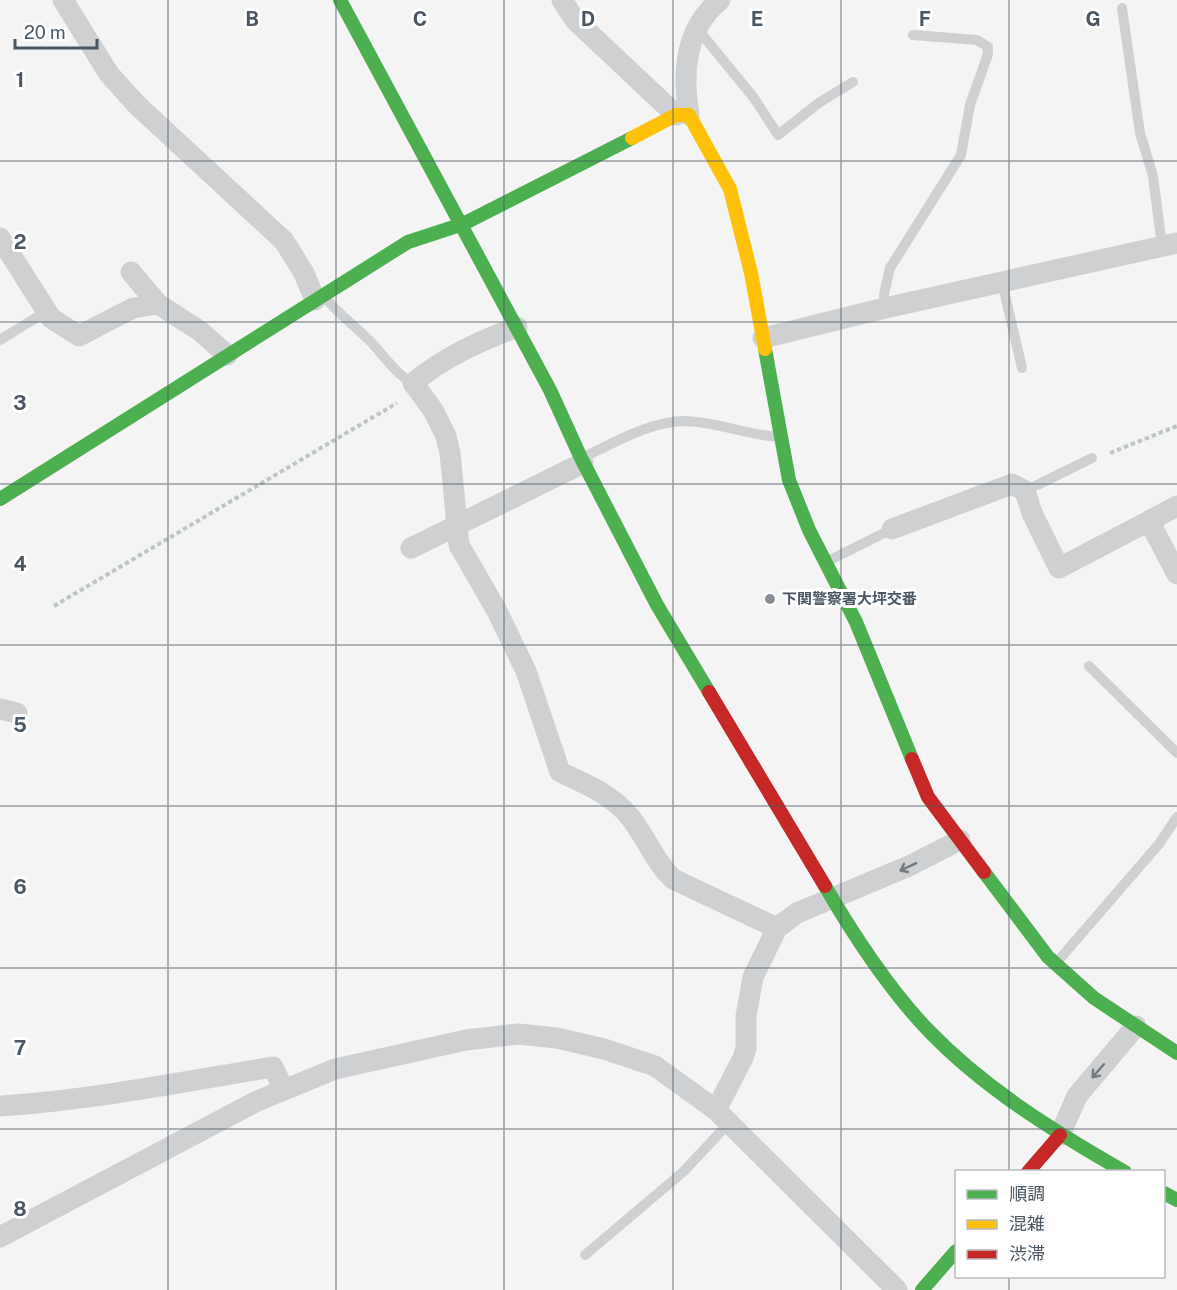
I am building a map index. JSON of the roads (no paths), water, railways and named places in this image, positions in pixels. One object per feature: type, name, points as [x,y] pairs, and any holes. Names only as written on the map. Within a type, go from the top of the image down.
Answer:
[{"type":"street","points":[[63,0],[109,74],[138,105],[284,241],[319,298]]},
{"type":"street","points":[[339,0],[517,327],[657,606],[833,900],[896,991],[928,1030],[972,1071],[1060,1135],[1121,1170]]},
{"type":"street","points":[[562,0],[575,20],[682,115],[730,189],[763,338],[789,480],[809,530],[856,622],[928,797],[1056,964],[1094,998],[1177,1053]]},
{"type":"street","points":[[682,115],[688,57],[696,27],[705,12],[716,2]]},
{"type":"street","points":[[0,500],[408,242],[462,224],[682,115]]},
{"type":"street","points":[[0,238],[51,318],[79,336],[133,308],[158,304]]},
{"type":"street","points":[[763,338],[885,308],[1169,245]]},
{"type":"street","points":[[131,272],[158,304],[200,332],[227,355]]},
{"type":"street","points":[[517,327],[482,340],[429,370],[416,387],[433,410],[446,436],[459,545],[482,582],[526,671],[560,772],[610,797],[630,818],[661,868],[673,879],[777,928]]},
{"type":"street","points":[[411,548],[582,460]]},
{"type":"street","points":[[892,529],[1012,484],[1025,491],[1032,513],[1059,568],[1177,506]]},
{"type":"street","points":[[1149,521],[1177,574]]},
{"type":"street","points":[[722,1117],[746,1048],[746,1016],[753,977],[777,928],[797,913],[833,900],[909,866],[960,840]]},
{"type":"street","points":[[1030,1170],[1060,1135],[1077,1096],[1136,1026]]},
{"type":"street","points":[[0,1237],[257,1101],[335,1069],[466,1040],[518,1034],[557,1038],[604,1049],[655,1066],[722,1117],[897,1290]]},
{"type":"street","points":[[0,1106],[39,1104],[273,1067],[284,1090]]},
{"type":"street","points":[[922,1290],[955,1253]]},
{"type":"lane","points":[[1122,8],[1140,133],[1153,176],[1169,245]]},
{"type":"lane","points":[[696,27],[754,98],[778,135],[820,102],[853,82]]},
{"type":"lane","points":[[885,308],[884,294],[890,268],[961,155],[970,105],[988,54],[988,47],[977,40],[913,34]]},
{"type":"lane","points":[[1002,282],[1022,368]]},
{"type":"lane","points":[[319,298],[384,356],[403,378],[416,387]]},
{"type":"lane","points":[[0,340],[47,311]]},
{"type":"lane","points":[[582,460],[656,426],[669,423],[699,423],[754,436],[780,437]]},
{"type":"lane","points":[[1025,491],[1092,458]]},
{"type":"lane","points":[[827,562],[892,529]]},
{"type":"lane","points":[[1089,666],[1177,753]]},
{"type":"lane","points":[[1056,964],[1159,844],[1177,817]]},
{"type":"lane","points":[[585,1255],[682,1172],[722,1117]]},
{"type":"place","name":"下関警察署大坪交番","points":[[770,599]]}]
